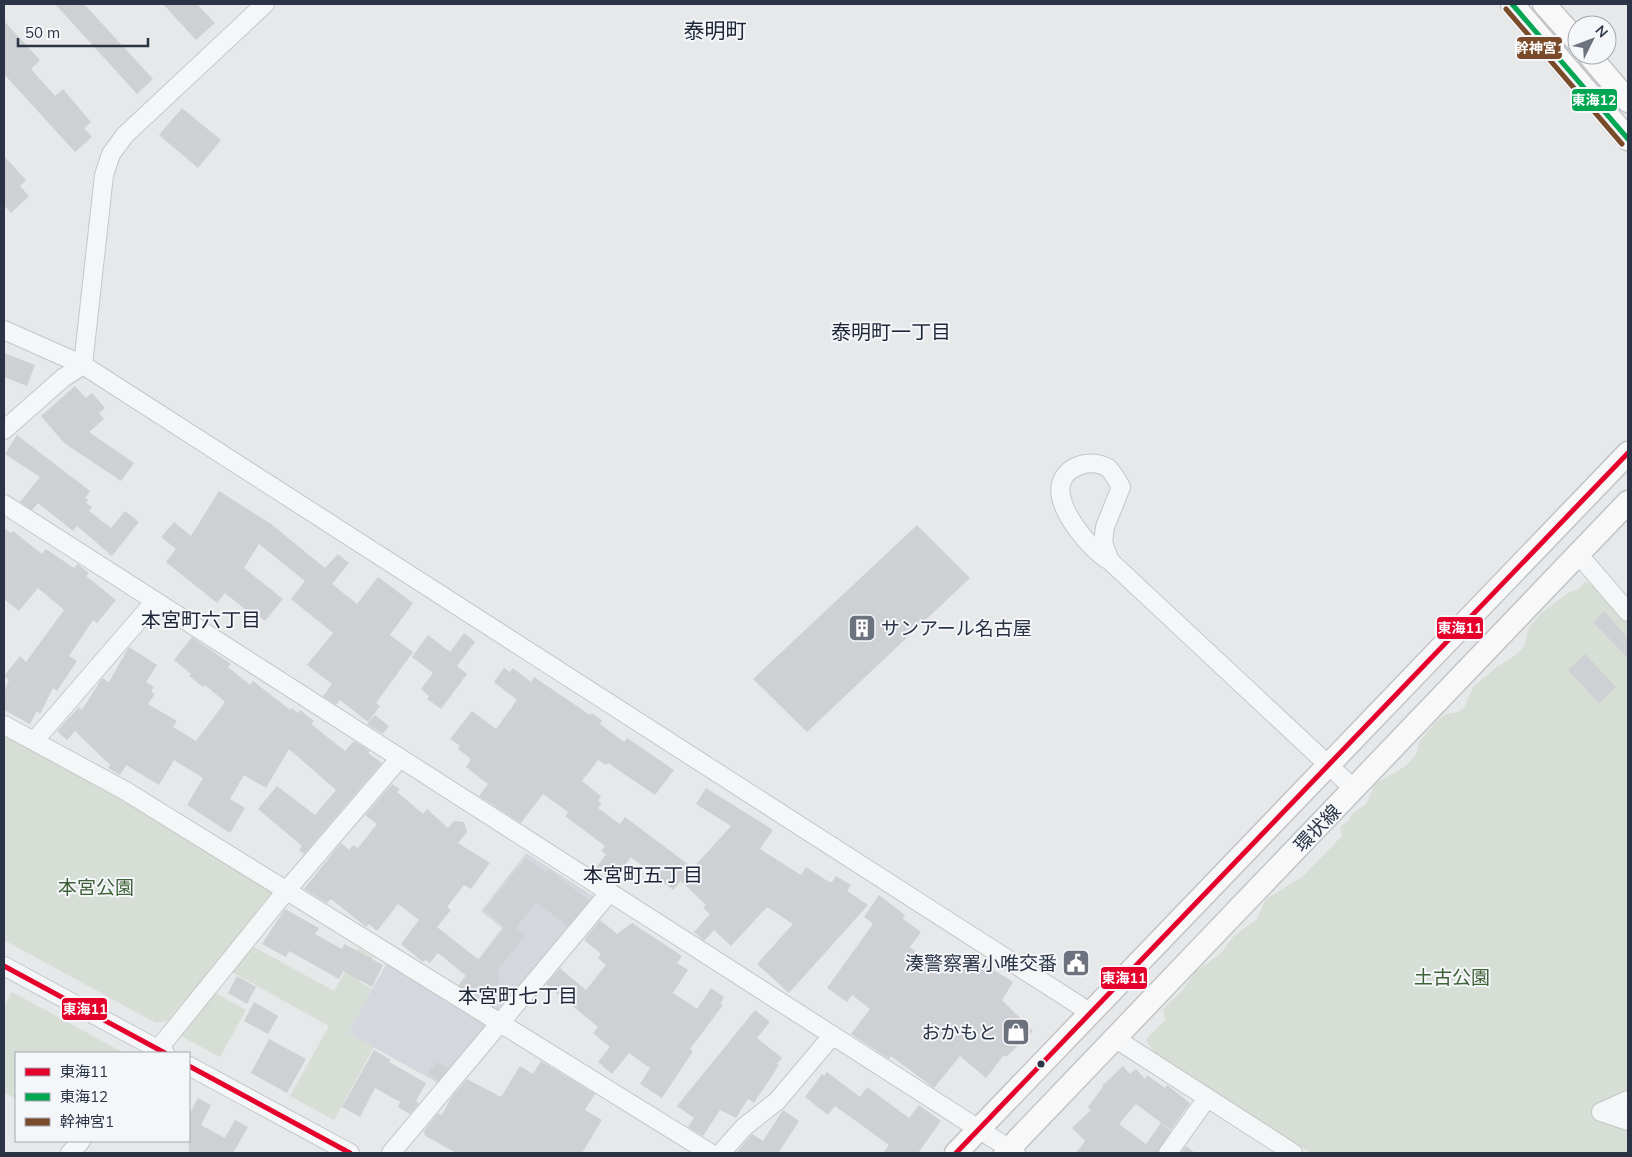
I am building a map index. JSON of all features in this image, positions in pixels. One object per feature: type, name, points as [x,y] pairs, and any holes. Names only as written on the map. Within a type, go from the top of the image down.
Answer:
[{"type":"main road","points":[[1512,4],[1628,139]]},
{"type":"main road","points":[[1544,4],[1567,30]]},
{"type":"main road","points":[[1597,65],[1628,101]]},
{"type":"main road","name":"環状線","points":[[956,1153],[1628,452]]},
{"type":"main road","name":"環状線","points":[[1010,1152],[1628,502]]},
{"type":"street","points":[[83,365],[104,175],[111,154],[125,135],[265,4]]},
{"type":"street","points":[[4,330],[83,365],[1090,1012]]},
{"type":"street","points":[[4,430],[63,378],[83,365]]},
{"type":"street","points":[[1110,562],[1103,543],[1105,527],[1121,487],[1109,469],[1096,463],[1083,463],[1068,472],[1061,484],[1061,500],[1075,527],[1100,556],[1110,562],[1204,652],[1354,789]]},
{"type":"street","points":[[4,504],[1010,1152]]},
{"type":"street","points":[[1578,554],[1628,612]]},
{"type":"street","points":[[35,740],[155,601]]},
{"type":"street","points":[[4,725],[35,740],[124,790],[710,1153]]},
{"type":"street","points":[[4,966],[160,1052],[286,891],[400,758]]},
{"type":"street","points":[[391,1153],[609,893]]},
{"type":"street","points":[[721,1153],[744,1127],[777,1101],[832,1036]]},
{"type":"street","points":[[1116,1039],[1293,1153]]},
{"type":"street","points":[[190,1067],[350,1153]]},
{"type":"street","points":[[1168,1153],[1207,1098]]},
{"type":"street","points":[[1628,1100],[1601,1112],[1628,1121]]},
{"type":"street","points":[[70,1153],[80,1142]]},
{"type":"shaded area","points":[[526,853],[593,896],[594,901],[438,1083],[348,1033],[386,964],[447,1000],[502,928],[481,911]]},
{"type":"green space","name":"土古公園","points":[[1585,582],[1592,584],[1628,618],[1628,1153],[1311,1153],[1154,1052],[1146,1040],[1165,1020],[1163,1009],[1180,993],[1196,971],[1219,955],[1234,936],[1257,919],[1266,899],[1302,877],[1342,836],[1340,827],[1348,821],[1353,813],[1366,804],[1375,784],[1406,766],[1417,753],[1419,742],[1437,721],[1446,714],[1458,712],[1464,708],[1474,686],[1524,647],[1529,628],[1539,615],[1569,592],[1578,590]]},
{"type":"green space","name":"本宮公園","points":[[4,734],[124,798],[274,892],[274,895],[167,1021],[156,1023],[4,940]]},
{"type":"green space","points":[[252,946],[334,991],[358,948],[373,957],[360,982],[372,989],[348,1033],[374,1047],[334,1120],[290,1096],[329,1026],[232,972]]},
{"type":"green space","points":[[12,992],[122,1052],[15,1052],[15,1098],[4,1092],[4,1007]]},
{"type":"green space","points":[[213,992],[246,1010],[220,1057],[183,1037],[180,1031]]},
{"type":"building","points":[[55,4],[84,4],[153,79],[137,94]]},
{"type":"building","points":[[163,4],[197,4],[215,23],[196,40]]},
{"type":"building","points":[[4,21],[40,60],[31,69],[55,96],[63,89],[91,122],[84,128],[92,137],[75,152],[4,74]]},
{"type":"building","points":[[182,108],[221,140],[198,168],[159,135]]},
{"type":"building","points":[[4,156],[26,180],[20,186],[29,196],[11,213],[4,205]]},
{"type":"building","points":[[4,353],[35,365],[27,386],[4,377]]},
{"type":"building","points":[[75,386],[86,398],[92,393],[105,408],[99,413],[104,419],[89,432],[134,463],[121,481],[64,443],[41,416]]},
{"type":"building","points":[[17,435],[90,491],[85,498],[88,500],[86,503],[92,507],[89,511],[111,528],[125,511],[139,522],[112,556],[77,526],[73,531],[38,503],[32,510],[20,502],[40,477],[5,454]]},
{"type":"building","points":[[219,491],[271,524],[325,568],[338,554],[349,563],[332,584],[357,604],[378,577],[413,603],[390,635],[413,652],[376,703],[380,706],[368,722],[340,700],[336,705],[323,696],[332,684],[307,665],[333,633],[291,599],[305,581],[259,544],[244,568],[283,599],[265,621],[260,617],[257,619],[225,593],[217,603],[166,562],[176,549],[161,537],[174,522],[191,536]]},
{"type":"building","name":"サンアール名古屋","points":[[917,525],[970,578],[807,732],[753,679]]},
{"type":"building","points":[[4,528],[11,533],[13,531],[42,554],[46,549],[74,568],[78,564],[89,573],[86,576],[116,600],[97,623],[93,620],[69,656],[77,661],[57,691],[53,688],[40,714],[37,711],[30,724],[4,710],[4,691],[9,680],[4,676],[20,656],[26,662],[64,610],[38,588],[19,611],[4,599]]},
{"type":"building","points":[[1604,611],[1628,638],[1628,658],[1593,622]]},
{"type":"building","points":[[464,633],[475,642],[457,666],[467,674],[441,709],[427,699],[429,696],[421,689],[433,673],[412,657],[428,635],[450,652]]},
{"type":"building","points":[[192,637],[231,664],[228,667],[250,685],[253,681],[290,710],[292,708],[298,713],[300,710],[314,721],[311,724],[345,751],[354,741],[370,751],[368,753],[382,763],[304,854],[299,850],[302,846],[258,809],[277,786],[315,815],[336,790],[289,749],[266,788],[244,775],[230,799],[245,808],[230,833],[187,805],[203,778],[174,760],[159,785],[126,765],[120,775],[108,768],[110,765],[75,731],[67,740],[57,731],[79,707],[82,710],[102,678],[109,682],[129,647],[157,665],[146,682],[154,687],[151,692],[155,694],[148,704],[177,721],[173,727],[196,741],[225,702],[205,685],[203,687],[189,676],[191,674],[174,660]]},
{"type":"building","points":[[1585,654],[1616,687],[1599,703],[1568,670]]},
{"type":"building","points":[[504,668],[510,672],[513,668],[531,682],[534,677],[590,715],[592,713],[602,721],[600,724],[624,742],[627,738],[674,770],[655,795],[608,763],[606,765],[598,760],[582,781],[601,796],[598,801],[602,804],[598,808],[620,824],[625,817],[693,868],[731,826],[696,804],[706,788],[773,830],[760,849],[801,875],[806,867],[829,882],[832,882],[836,876],[851,885],[847,891],[868,905],[789,993],[757,964],[793,924],[767,907],[731,946],[714,930],[704,941],[694,932],[710,914],[703,908],[706,905],[681,881],[673,890],[631,857],[613,880],[596,868],[606,854],[601,851],[605,846],[565,816],[568,812],[543,794],[521,823],[479,796],[488,784],[466,767],[471,759],[458,749],[460,746],[450,739],[472,711],[496,729],[517,700],[494,682]]},
{"type":"building","points":[[375,715],[389,726],[383,734],[367,724]]},
{"type":"building","points":[[392,784],[400,789],[397,792],[423,814],[427,809],[448,828],[454,821],[464,822],[467,832],[458,843],[490,863],[471,889],[464,885],[447,907],[451,910],[437,927],[479,960],[505,927],[484,910],[526,858],[547,874],[550,870],[589,901],[567,926],[537,902],[516,928],[525,936],[498,969],[499,981],[493,992],[488,994],[477,993],[473,990],[471,993],[459,985],[466,976],[438,953],[430,963],[425,960],[423,962],[401,944],[419,920],[398,904],[377,931],[369,924],[366,927],[331,899],[327,903],[304,889],[341,843],[349,850],[353,845],[358,848],[377,824],[365,815]]},
{"type":"building","points":[[879,895],[905,915],[903,919],[921,932],[910,947],[942,973],[953,960],[963,969],[971,956],[1013,982],[1002,1000],[1033,1031],[1006,1057],[1004,1055],[986,1078],[960,1056],[934,1088],[891,1056],[889,1059],[851,1034],[870,1009],[852,995],[847,1002],[827,988],[873,924],[864,917]]},
{"type":"building","points":[[285,909],[319,928],[315,934],[342,949],[344,944],[383,965],[372,987],[343,971],[339,979],[289,951],[286,957],[262,944]]},
{"type":"building","points":[[600,920],[617,934],[632,923],[682,956],[677,963],[688,970],[673,993],[697,1009],[711,988],[724,997],[720,1004],[723,1005],[690,1049],[693,1051],[662,1098],[640,1084],[650,1068],[629,1053],[612,1074],[598,1062],[610,1047],[593,1033],[598,1027],[546,984],[560,968],[586,990],[606,965],[598,958],[601,954],[584,940]]},
{"type":"building","name":"湊警察署小唯交番","points":[[1074,952],[1088,965],[1079,975],[1064,962]]},
{"type":"building","points":[[237,976],[256,987],[247,1004],[228,993]]},
{"type":"building","points":[[254,1002],[278,1016],[268,1034],[244,1021]]},
{"type":"building","points":[[755,1010],[770,1022],[757,1038],[782,1058],[754,1103],[748,1099],[736,1118],[720,1110],[703,1136],[688,1127],[694,1118],[677,1106]]},
{"type":"building","points":[[269,1039],[306,1059],[287,1093],[251,1073]]},
{"type":"building","points":[[374,1050],[391,1060],[389,1062],[426,1083],[416,1101],[419,1103],[410,1114],[398,1107],[400,1102],[375,1088],[360,1117],[342,1107]]},
{"type":"building","points":[[541,1061],[595,1094],[585,1110],[602,1120],[582,1153],[456,1153],[424,1135],[425,1133],[423,1132],[438,1113],[442,1115],[451,1098],[467,1079],[501,1097],[520,1066],[533,1074]]},
{"type":"building","points":[[437,1062],[448,1068],[438,1081],[428,1073]]},
{"type":"building","points":[[1123,1066],[1130,1074],[1136,1069],[1145,1079],[1147,1075],[1165,1088],[1167,1085],[1190,1103],[1171,1130],[1136,1104],[1119,1124],[1146,1144],[1161,1123],[1171,1131],[1158,1153],[1076,1153],[1085,1141],[1072,1128],[1091,1110],[1088,1107],[1102,1086]]},
{"type":"building","points":[[827,1072],[860,1097],[867,1087],[909,1118],[919,1105],[941,1121],[918,1153],[883,1153],[889,1145],[835,1106],[828,1115],[805,1097],[822,1074],[824,1076]]},
{"type":"building","points":[[198,1098],[211,1105],[201,1125],[225,1138],[235,1120],[248,1127],[233,1153],[189,1153],[190,1113]]},
{"type":"building","points":[[783,1110],[799,1121],[779,1152],[782,1153],[736,1153],[752,1134],[763,1141]]},
{"type":"building","points":[[1186,1146],[1195,1153],[1181,1153]]},
{"type":"transit line","name":"東海12","points":[[1512,4],[1628,139]]},
{"type":"transit line","name":"幹神宮1","points":[[1506,9],[1622,144]]},
{"type":"transit line","name":"東海11","points":[[956,1153],[1628,453]]},
{"type":"transit line","name":"東海11","points":[[4,966],[163,1052]]},
{"type":"transit line","name":"東海11","points":[[190,1067],[350,1153]]},
{"type":"place","name":"サンアール名古屋","points":[[862,628]]},
{"type":"place","name":"湊警察署小唯交番","points":[[1076,963]]},
{"type":"place","name":"おかもと","points":[[1016,1032]]},
{"type":"district","name":"泰明町","points":[[715,31]]},
{"type":"district","name":"泰明町一丁目","points":[[891,332]]},
{"type":"district","name":"本宮町六丁目","points":[[201,620]]},
{"type":"district","name":"本宮町五丁目","points":[[643,875]]},
{"type":"district","name":"本宮町七丁目","points":[[518,996]]}]
